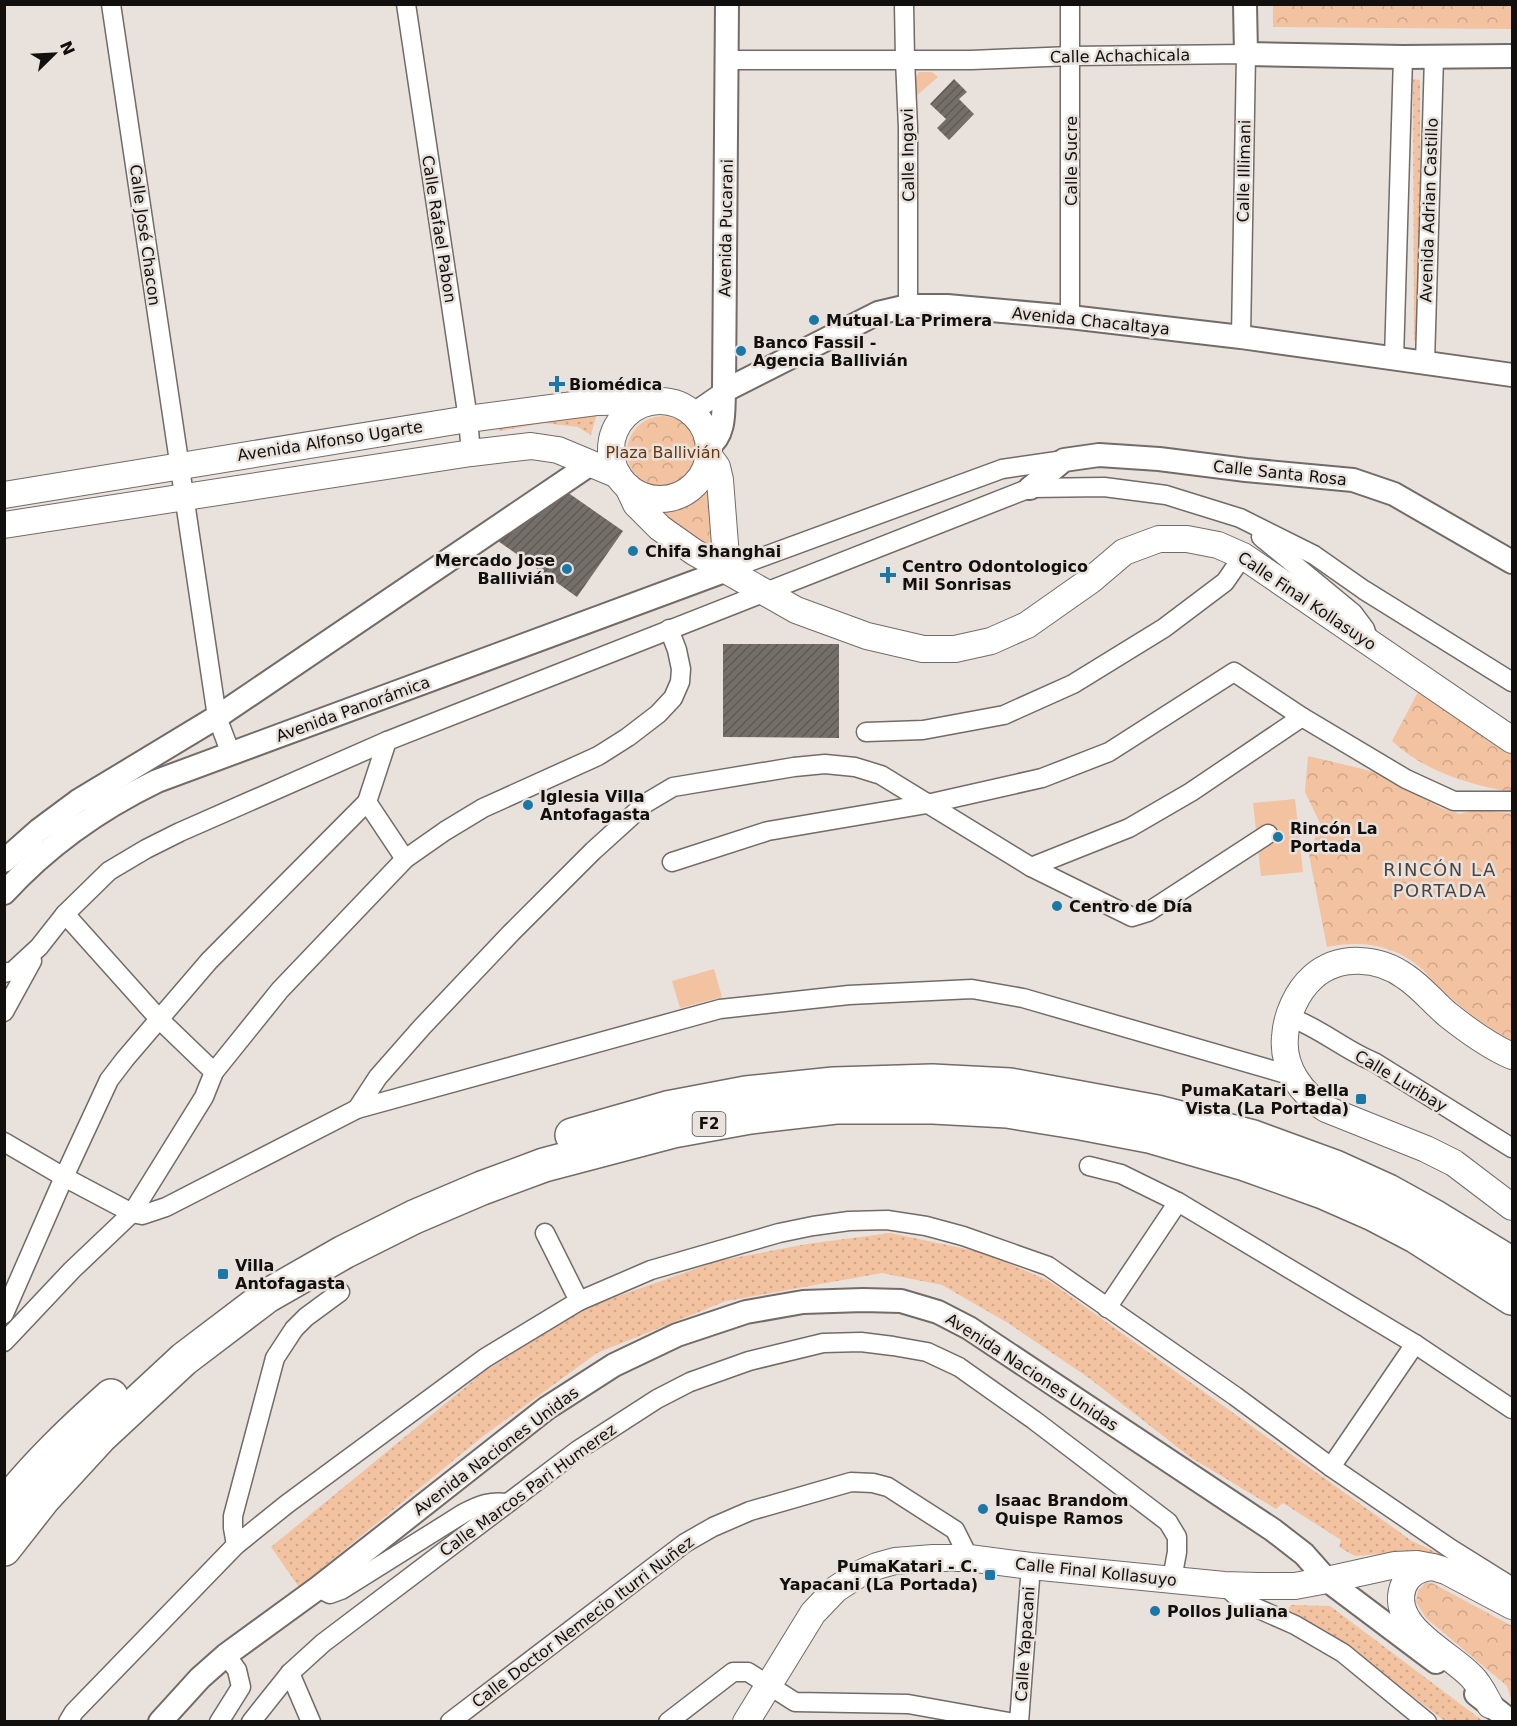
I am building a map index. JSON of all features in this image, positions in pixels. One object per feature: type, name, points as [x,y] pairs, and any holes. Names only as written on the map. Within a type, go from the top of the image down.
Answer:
[{"type":"highway","name":"F2","points":[[4,1506],[25,1479],[84,1419],[170,1343],[253,1282],[333,1236],[474,1169],[539,1144],[667,1108],[746,1093],[834,1084],[933,1081],[1010,1085],[1157,1112],[1253,1137],[1335,1167],[1435,1216],[1512,1264]]},
{"type":"highway","name":"F2","points":[[4,1549],[44,1498],[100,1437],[184,1359],[267,1296],[344,1252],[414,1217],[544,1165],[663,1133],[750,1117],[836,1107],[933,1107],[1007,1111],[1149,1136],[1245,1164],[1323,1191],[1417,1237],[1512,1298]]},
{"type":"main road","name":"Avenida Alfonso Ugarte","points":[[4,495],[468,419],[596,402],[657,401]]},
{"type":"main road","points":[[709,451],[707,466],[698,483],[682,495],[654,500],[644,497],[623,481],[613,463],[611,449],[619,423],[624,416],[639,406],[657,401],[675,404],[692,413],[704,428],[709,451],[717,466],[727,570]]},
{"type":"main road","name":"Avenida Alfonso Ugarte","points":[[4,525],[471,453],[531,446],[558,450],[623,481]]},
{"type":"main road","name":"Calle Final Kollasuyo","points":[[623,481],[636,504],[660,528],[694,552],[796,610],[867,636],[923,649],[955,650],[991,641],[1027,626],[1091,580],[1124,552],[1159,539],[1187,539],[1218,545],[1243,556],[1512,740]]},
{"type":"main road","points":[[1512,1056],[1448,1015],[1406,976],[1385,965],[1360,960],[1337,962],[1320,971],[1304,985],[1289,1017],[1284,1038],[1286,1057],[1293,1076],[1315,1101],[1326,1109],[1436,1154],[1469,1174],[1512,1207]]},
{"type":"main road","name":"Calle Final Kollasuyo","points":[[746,1722],[813,1613],[836,1589],[859,1574],[877,1566],[913,1559],[969,1558],[1224,1585],[1295,1586],[1395,1565],[1417,1564],[1446,1571],[1512,1606]]},
{"type":"main road","points":[[1433,1567],[1413,1573],[1407,1580],[1401,1598],[1406,1618],[1414,1629],[1473,1678],[1490,1705]]},
{"type":"street","name":"Calle José Chacon","points":[[111,4],[184,498]]},
{"type":"street","name":"Calle Rafael Pabon","points":[[406,4],[468,419],[471,453]]},
{"type":"street","name":"Avenida Pucarani","points":[[709,451],[721,432],[724,391],[727,4]]},
{"type":"street","name":"Calle Ingavi","points":[[904,4],[908,128],[908,306]]},
{"type":"street","name":"Calle Sucre","points":[[1070,4],[1070,317]]},
{"type":"street","name":"Calle Illimani","points":[[1241,337],[1245,4]]},
{"type":"street","name":"Calle Achachicala","points":[[728,60],[971,60],[1071,56],[1246,54],[1403,57],[1512,56]]},
{"type":"street","name":"Avenida Adrian Castillo","points":[[1394,359],[1403,57]]},
{"type":"street","name":"Avenida Adrian Castillo","points":[[1425,363],[1434,57]]},
{"type":"street","name":"Avenida Chacaltaya","points":[[692,413],[724,391],[878,313],[908,306],[947,306],[1070,317],[1241,337],[1512,375]]},
{"type":"street","name":"Calle Santa Rosa","points":[[727,570],[1002,469],[1099,455],[1159,459],[1353,480],[1394,494],[1512,562]]},
{"type":"street","points":[[4,973],[13,971],[39,947],[65,914],[109,871],[180,832],[387,741],[1030,488],[1064,460]]},
{"type":"street","points":[[4,861],[39,830],[78,801],[217,717],[589,465]]},
{"type":"street","name":"Calle Final Kollasuyo","points":[[1030,488],[1104,487],[1166,495],[1240,518],[1314,555],[1364,590],[1512,682]]},
{"type":"street","points":[[184,498],[217,717],[231,754]]},
{"type":"street","points":[[1240,518],[1353,613],[1365,629],[1370,643]]},
{"type":"street","points":[[866,732],[923,730],[1004,715],[1074,684],[1164,628],[1225,582],[1243,556]]},
{"type":"street","name":"Avenida Panorámica","points":[[4,893],[52,846],[89,818],[127,795],[157,781],[727,570]]},
{"type":"street","points":[[4,1342],[72,1270],[132,1213],[204,1097],[214,1072],[280,990],[405,859],[483,808],[598,756],[658,714],[673,698],[680,682],[681,669],[669,629]]},
{"type":"street","points":[[672,862],[768,831],[927,804],[1042,778],[1108,752],[1234,672],[1302,717],[1406,780],[1454,801],[1512,801]]},
{"type":"street","points":[[1030,867],[1129,828],[1191,792],[1302,717]]},
{"type":"street","points":[[4,1314],[109,1080],[124,1059],[209,962],[367,802],[387,741]]},
{"type":"street","points":[[357,1109],[392,1060],[511,933],[593,851],[646,803],[673,787],[771,770],[825,764],[855,767],[881,775],[1030,867],[1132,917],[1148,912],[1268,834]]},
{"type":"street","points":[[367,802],[405,859]]},
{"type":"street","points":[[65,914],[160,1020],[214,1072]]},
{"type":"street","points":[[4,1012],[39,947]]},
{"type":"street","points":[[5,1144],[132,1213],[142,1215],[166,1207],[357,1109],[720,1009],[849,995],[972,989],[1023,998],[1293,1076]]},
{"type":"street","name":"Calle Luribay","points":[[1289,1017],[1301,1021],[1362,1058],[1374,1062],[1512,1148]]},
{"type":"street","points":[[1089,1166],[1121,1174],[1178,1202],[1415,1344],[1512,1409]]},
{"type":"street","points":[[1107,1308],[1178,1202]]},
{"type":"street","points":[[68,1722],[74,1712],[236,1545],[287,1504],[485,1358],[579,1301],[651,1270],[779,1233],[849,1221],[887,1220],[926,1226],[963,1236],[1048,1266],[1331,1467],[1451,1549],[1512,1587]]},
{"type":"street","points":[[545,1233],[579,1301]]},
{"type":"street","points":[[236,1545],[232,1528],[233,1516],[276,1358],[294,1329],[306,1317],[340,1292]]},
{"type":"street","name":"Avenida Naciones Unidas","points":[[160,1722],[200,1678],[226,1655],[318,1588],[547,1408],[614,1365],[677,1335],[746,1312],[803,1302],[863,1300],[901,1301],[938,1312],[969,1328],[1273,1530],[1304,1554],[1328,1580],[1512,1722]]},
{"type":"street","name":"Calle Marcos Pari Humerez","points":[[251,1722],[290,1673],[323,1643],[578,1450],[657,1399],[690,1382],[749,1360],[823,1343],[861,1342],[927,1352],[959,1367],[1034,1420],[1168,1522],[1178,1537],[1172,1579]]},
{"type":"street","points":[[1331,1467],[1415,1344]]},
{"type":"street","name":"Calle Doctor Nemecio Iturri Nuñez","points":[[450,1722],[686,1544],[713,1527],[750,1511],[851,1482],[873,1483],[888,1487],[955,1530],[969,1558]]},
{"type":"street","points":[[318,1588],[330,1594],[341,1590],[479,1505],[494,1501],[508,1503]]},
{"type":"street","name":"Calle Yapacani","points":[[1019,1722],[1031,1566]]},
{"type":"street","points":[[1224,1585],[1243,1602],[1296,1625],[1343,1653],[1405,1714],[1427,1722]]},
{"type":"street","points":[[219,1722],[241,1687],[237,1671],[226,1655]]},
{"type":"street","points":[[668,1722],[733,1672],[748,1672],[795,1702],[1009,1722]]},
{"type":"street","points":[[290,1673],[311,1722]]},
{"type":"green space","points":[[1273,5],[1512,5],[1512,29],[1273,27]]},
{"type":"green space","points":[[919,72],[932,72],[938,77],[914,98],[915,79]]},
{"type":"green space","points":[[1413,79],[1420,80],[1420,341],[1414,341]]},
{"type":"green space","points":[[598,409],[591,435],[578,427],[544,423],[499,431],[499,426]]},
{"type":"green space","name":"Plaza Ballivián","points":[[663,416],[683,422],[693,432],[699,452],[693,472],[683,482],[663,488],[643,482],[633,472],[627,452],[633,432],[643,422]]},
{"type":"green space","points":[[714,471],[717,546],[710,552],[645,511],[667,507],[684,500]]},
{"type":"green space","points":[[1418,692],[1512,755],[1512,792],[1448,775],[1418,761],[1392,741]]},
{"type":"green space","points":[[1308,756],[1375,772],[1441,808],[1460,814],[1481,808],[1512,813],[1512,1040],[1473,1016],[1446,994],[1422,969],[1401,954],[1378,946],[1353,944],[1327,947],[1309,855],[1320,823],[1305,792]]},
{"type":"green space","name":"Rincón La Portada","points":[[1295,799],[1303,872],[1261,876],[1253,803]]},
{"type":"green space","points":[[714,969],[722,997],[680,1008],[672,981]]},
{"type":"green space","points":[[890,1233],[985,1253],[1049,1281],[1412,1541],[1444,1556],[1417,1551],[1355,1556],[1339,1547],[1341,1540],[1283,1503],[1276,1509],[1190,1457],[1089,1378],[1008,1323],[942,1285],[882,1273],[726,1301],[597,1353],[482,1437],[299,1587],[271,1547],[485,1371],[587,1307],[718,1261],[807,1244]]},
{"type":"green space","points":[[1425,1583],[1432,1583],[1512,1626],[1512,1702],[1507,1686],[1426,1618],[1416,1602],[1418,1591]]},
{"type":"green space","points":[[1291,1605],[1330,1606],[1483,1721],[1445,1721],[1331,1634],[1287,1610]]},
{"type":"building","points":[[954,79],[967,92],[959,99],[974,114],[949,140],[937,128],[946,119],[930,104]]},
{"type":"building","name":"Mercado Jose Ballivián","points":[[567,492],[623,531],[577,597],[498,541]]},
{"type":"building","points":[[723,644],[839,644],[839,738],[723,737]]},
{"type":"place","name":"Mutual La Primera","points":[[814,320]]},
{"type":"place","name":"Banco Fassil - Agencia Ballivián","points":[[741,351]]},
{"type":"place","name":"Biomédica","points":[[557,384]]},
{"type":"place","name":"Chifa Shanghai","points":[[633,551]]},
{"type":"place","name":"Mercado Jose Ballivián","points":[[567,569]]},
{"type":"place","name":"Centro Odontologico Mil Sonrisas","points":[[888,575]]},
{"type":"place","name":"Iglesia Villa Antofagasta","points":[[528,805]]},
{"type":"place","name":"Rincón La Portada","points":[[1278,837]]},
{"type":"place","name":"Centro de Día","points":[[1057,906]]},
{"type":"place","name":"PumaKatari - Bella Vista (La Portada)","points":[[1361,1099]]},
{"type":"place","name":"Villa Antofagasta","points":[[223,1274]]},
{"type":"place","name":"Isaac Brandom Quispe Ramos","points":[[983,1509]]},
{"type":"place","name":"PumaKatari - C. Yapacani (La Portada)","points":[[990,1575]]},
{"type":"place","name":"Pollos Juliana","points":[[1155,1611]]},
{"type":"district","name":"RINCÓN LA PORTADA","points":[[1440,879]]}]
